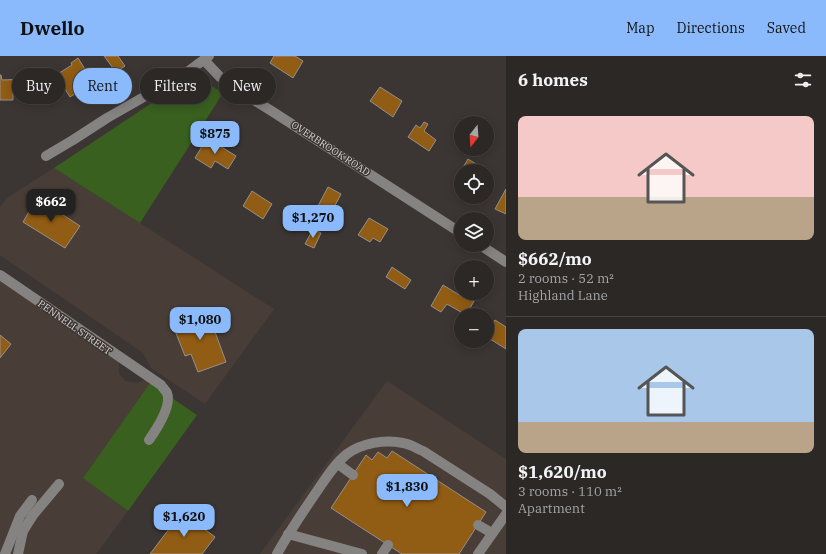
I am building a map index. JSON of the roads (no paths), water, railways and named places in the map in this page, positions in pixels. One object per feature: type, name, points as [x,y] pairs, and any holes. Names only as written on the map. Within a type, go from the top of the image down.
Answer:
[{"type":"street","points":[[46,156],[107,118],[190,70],[207,58]]},
{"type":"street","name":"OVERBROOK ROAD","points":[[207,58],[220,77],[231,86],[454,228]]},
{"type":"street","points":[[491,252],[506,262]]},
{"type":"street","name":"PENNELL STREET","points":[[0,275],[161,385],[168,394],[167,406],[160,422],[149,440]]},
{"type":"street","points":[[277,554],[288,534],[338,464],[353,451],[368,444],[394,442],[413,446],[490,494],[506,507]]},
{"type":"street","points":[[338,464],[353,475]]},
{"type":"street","points":[[5,554],[20,516],[59,484]]},
{"type":"street","points":[[18,554],[23,531],[33,515],[36,503]]},
{"type":"street","points":[[478,554],[506,514]]},
{"type":"street","points":[[478,525],[492,533]]},
{"type":"street","points":[[288,534],[362,554]]},
{"type":"street","points":[[382,554],[388,545]]}]
